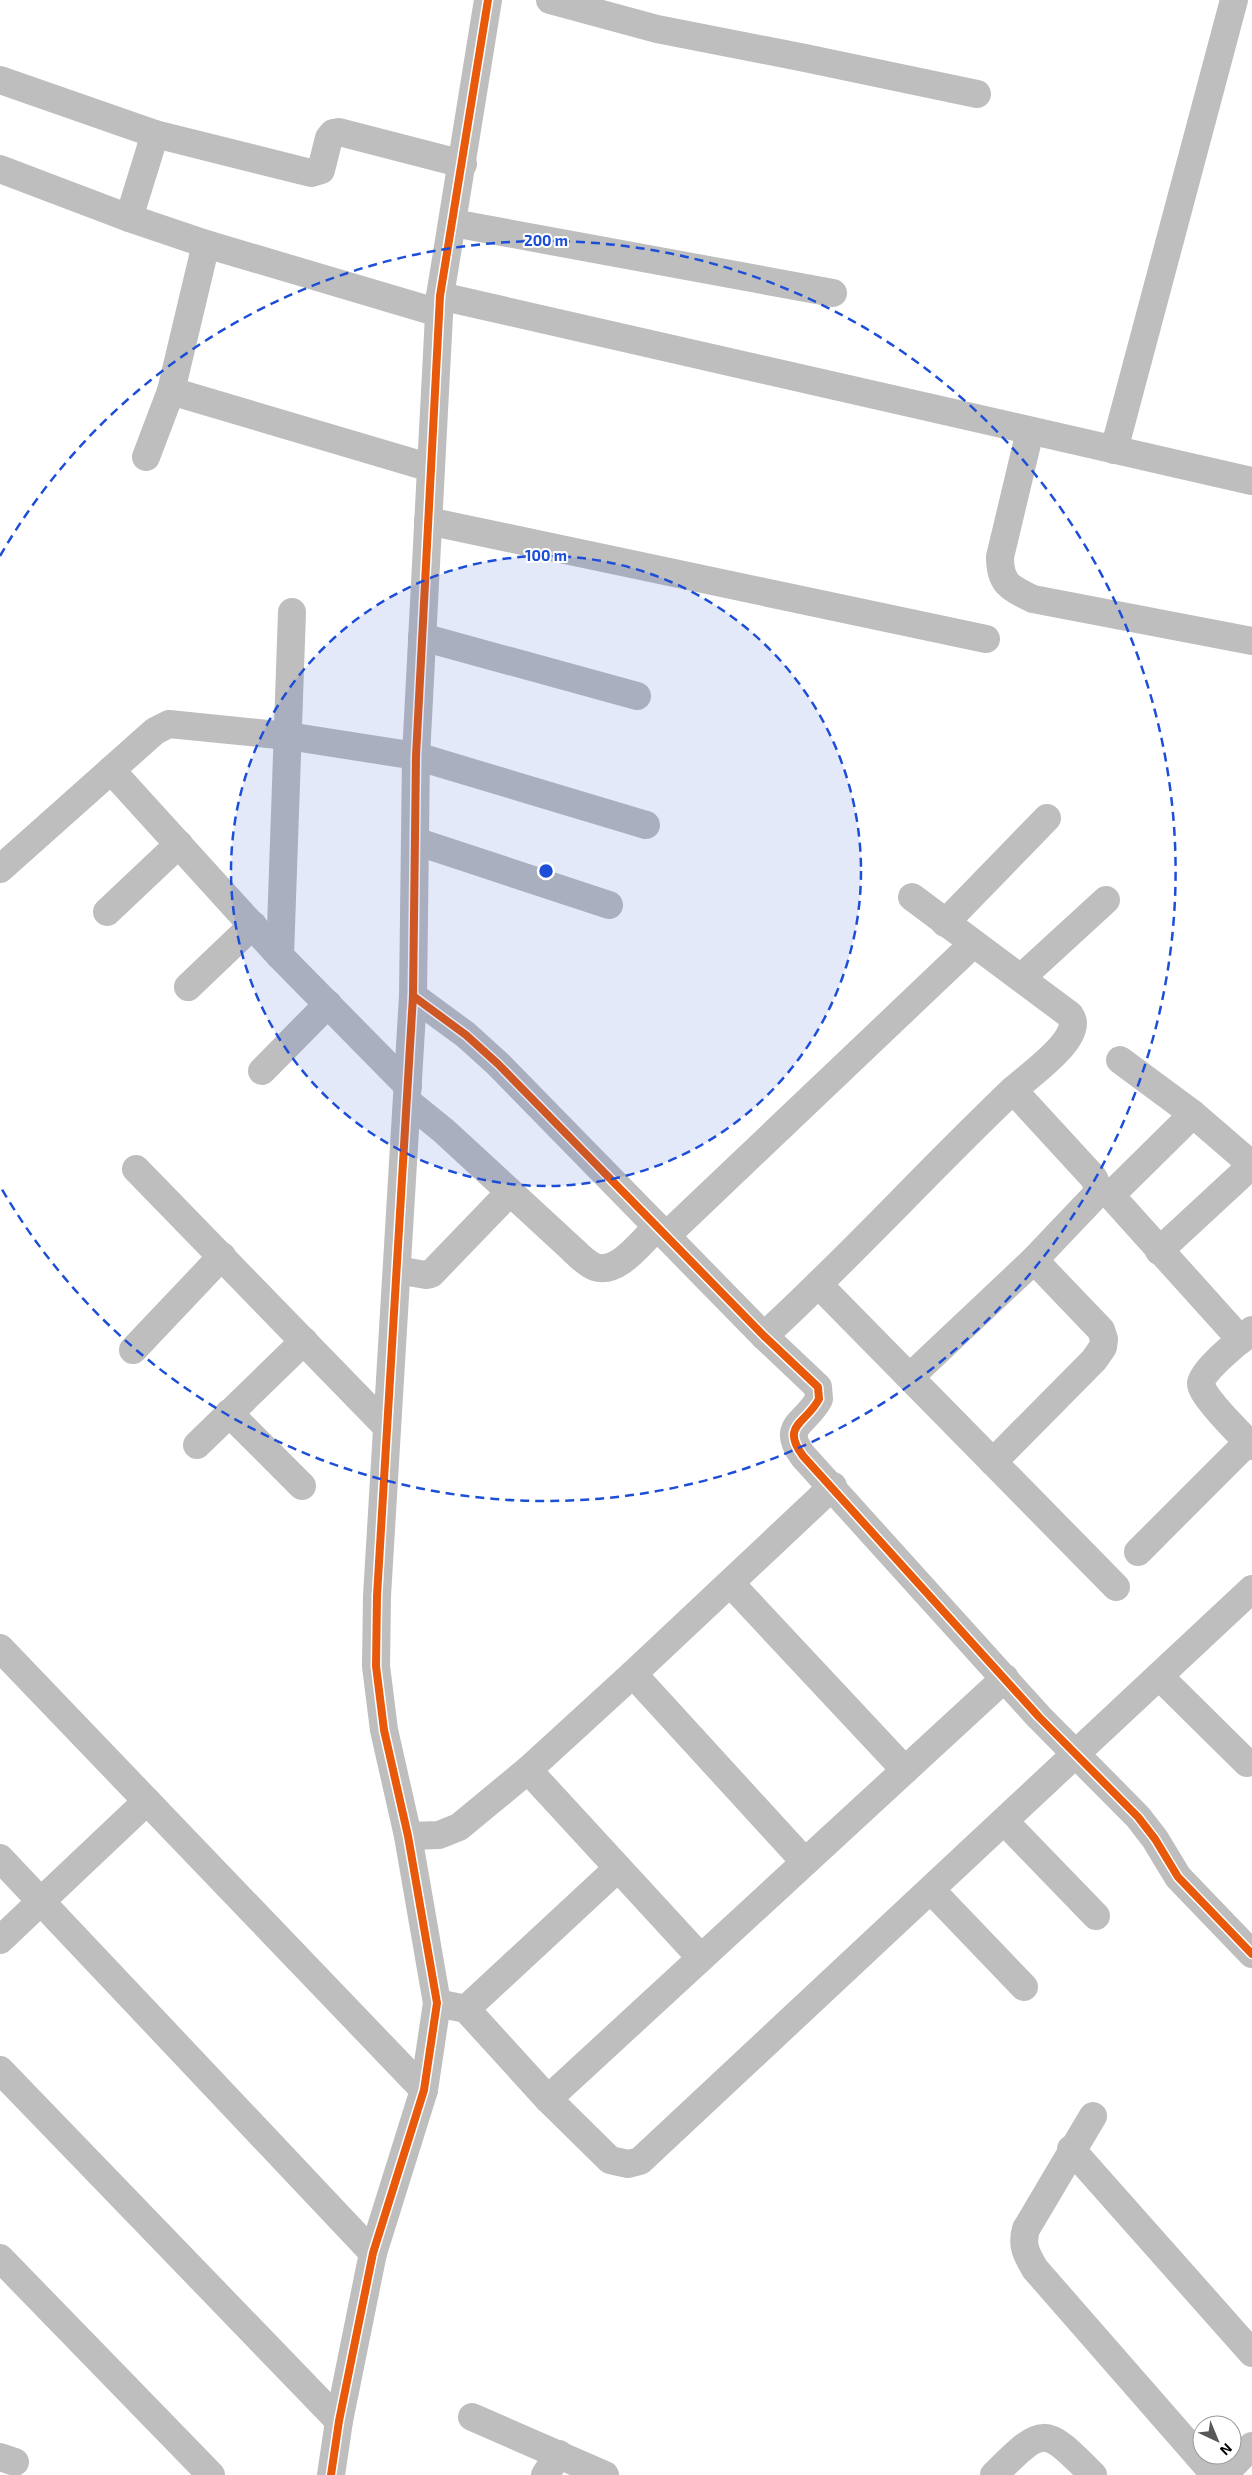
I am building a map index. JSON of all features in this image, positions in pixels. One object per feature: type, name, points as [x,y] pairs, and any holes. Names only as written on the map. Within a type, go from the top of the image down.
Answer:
[{"type":"street","points":[[331,2475],[339,2421],[373,2253],[424,2090],[437,2003],[408,1836],[384,1730],[376,1666],[377,1596],[414,996],[416,756],[440,304],[488,0]]},
{"type":"street","points":[[550,0],[657,29],[977,94]]},
{"type":"street","points":[[1114,450],[1239,11]]},
{"type":"street","points":[[0,80],[155,134],[311,173],[321,170],[329,138],[333,133],[338,132],[462,164]]},
{"type":"street","points":[[129,218],[155,134]]},
{"type":"street","points":[[0,169],[129,218],[206,244],[440,304],[1030,431],[1252,481]]},
{"type":"street","points":[[452,223],[833,293]]},
{"type":"street","points":[[146,457],[171,391],[206,244]]},
{"type":"street","points":[[171,391],[431,468]]},
{"type":"street","points":[[1030,431],[1000,557],[1000,569],[1005,582],[1014,590],[1033,599],[1252,641]]},
{"type":"street","points":[[428,521],[986,639]]},
{"type":"street","points":[[280,956],[292,612]]},
{"type":"street","points":[[422,637],[637,696]]},
{"type":"street","points":[[0,870],[155,731],[169,724],[288,736],[416,756],[646,825]]},
{"type":"street","points":[[111,770],[280,956],[328,1004],[407,1094],[444,1131],[584,1260],[601,1268],[610,1268],[620,1262],[662,1231],[973,944]]},
{"type":"street","points":[[945,923],[1046,818]]},
{"type":"street","points":[[415,840],[609,905]]},
{"type":"street","points":[[107,912],[179,844]]},
{"type":"street","points":[[764,1336],[819,1285],[1013,1090],[1065,1044],[1073,1032],[1075,1024],[1070,1015],[912,897]]},
{"type":"street","points":[[1021,978],[1106,900]]},
{"type":"street","points":[[188,987],[253,925]]},
{"type":"street","points":[[414,996],[460,1030],[498,1064],[606,1171],[764,1336],[818,1387],[819,1400],[797,1425],[792,1434],[803,1456],[833,1486],[1040,1717],[1077,1753],[1148,1829],[1178,1877],[1252,1954]]},
{"type":"street","points":[[262,1071],[328,1004]]},
{"type":"street","points":[[1120,1060],[1193,1114],[1252,1165],[1159,1250]]},
{"type":"street","points":[[910,1377],[1034,1260],[1093,1198],[1097,1186],[1093,1177],[1013,1090]]},
{"type":"street","points":[[1138,1552],[1250,1444],[1210,1400],[1202,1390],[1201,1384],[1210,1370],[1247,1335],[1159,1250],[1117,1205],[1114,1199],[1114,1194],[1193,1114]]},
{"type":"street","points":[[136,1169],[386,1426]]},
{"type":"street","points":[[397,1270],[426,1275],[431,1274],[510,1192]]},
{"type":"street","points":[[133,1350],[222,1256]]},
{"type":"street","points":[[994,1462],[1086,1370],[1103,1347],[1104,1339],[1101,1330],[1034,1260]]},
{"type":"street","points":[[819,1285],[1116,1587]]},
{"type":"street","points":[[197,1445],[304,1340]]},
{"type":"street","points":[[229,1413],[302,1486]]},
{"type":"street","points":[[408,1836],[439,1835],[459,1828],[528,1770],[633,1674],[731,1584],[833,1486]]},
{"type":"street","points":[[731,1584],[905,1770]]},
{"type":"street","points":[[437,2003],[466,2009],[548,2099],[610,2160],[628,2164],[640,2161],[1005,1822],[1159,1676],[1250,1595]]},
{"type":"street","points":[[0,1648],[424,2090]]},
{"type":"street","points":[[633,1674],[805,1862]]},
{"type":"street","points":[[1159,1676],[1247,1763]]},
{"type":"street","points":[[548,2099],[1005,1678]]},
{"type":"street","points":[[528,1770],[701,1958]]},
{"type":"street","points":[[0,1940],[147,1801]]},
{"type":"street","points":[[1005,1822],[1096,1916]]},
{"type":"street","points":[[0,1858],[373,2253]]},
{"type":"street","points":[[466,2009],[618,1868]]},
{"type":"street","points":[[931,1890],[1024,1987]]},
{"type":"street","points":[[0,2070],[339,2421]]},
{"type":"street","points":[[1093,2116],[1026,2229],[1023,2240],[1024,2249],[1036,2269],[1215,2475]]},
{"type":"street","points":[[1072,2149],[1252,2353]]},
{"type":"street","points":[[0,2258],[211,2475]]},
{"type":"street","points":[[472,2417],[552,2464],[605,2475]]},
{"type":"street","points":[[994,2475],[1027,2443],[1039,2438],[1051,2437],[1063,2444],[1093,2475]]},
{"type":"street","points":[[1223,2475],[1252,2446]]},
{"type":"cycle path","points":[[331,2475],[339,2421],[373,2253],[424,2090],[437,2003],[408,1836],[384,1730],[376,1666],[377,1596],[413,996],[416,756],[440,296],[488,0]]},
{"type":"cycle path","points":[[413,996],[466,1035],[498,1064],[764,1336],[818,1387],[819,1399],[795,1431],[794,1438],[803,1456],[1039,1717],[1138,1817],[1155,1839],[1178,1877],[1252,1954]]}]
